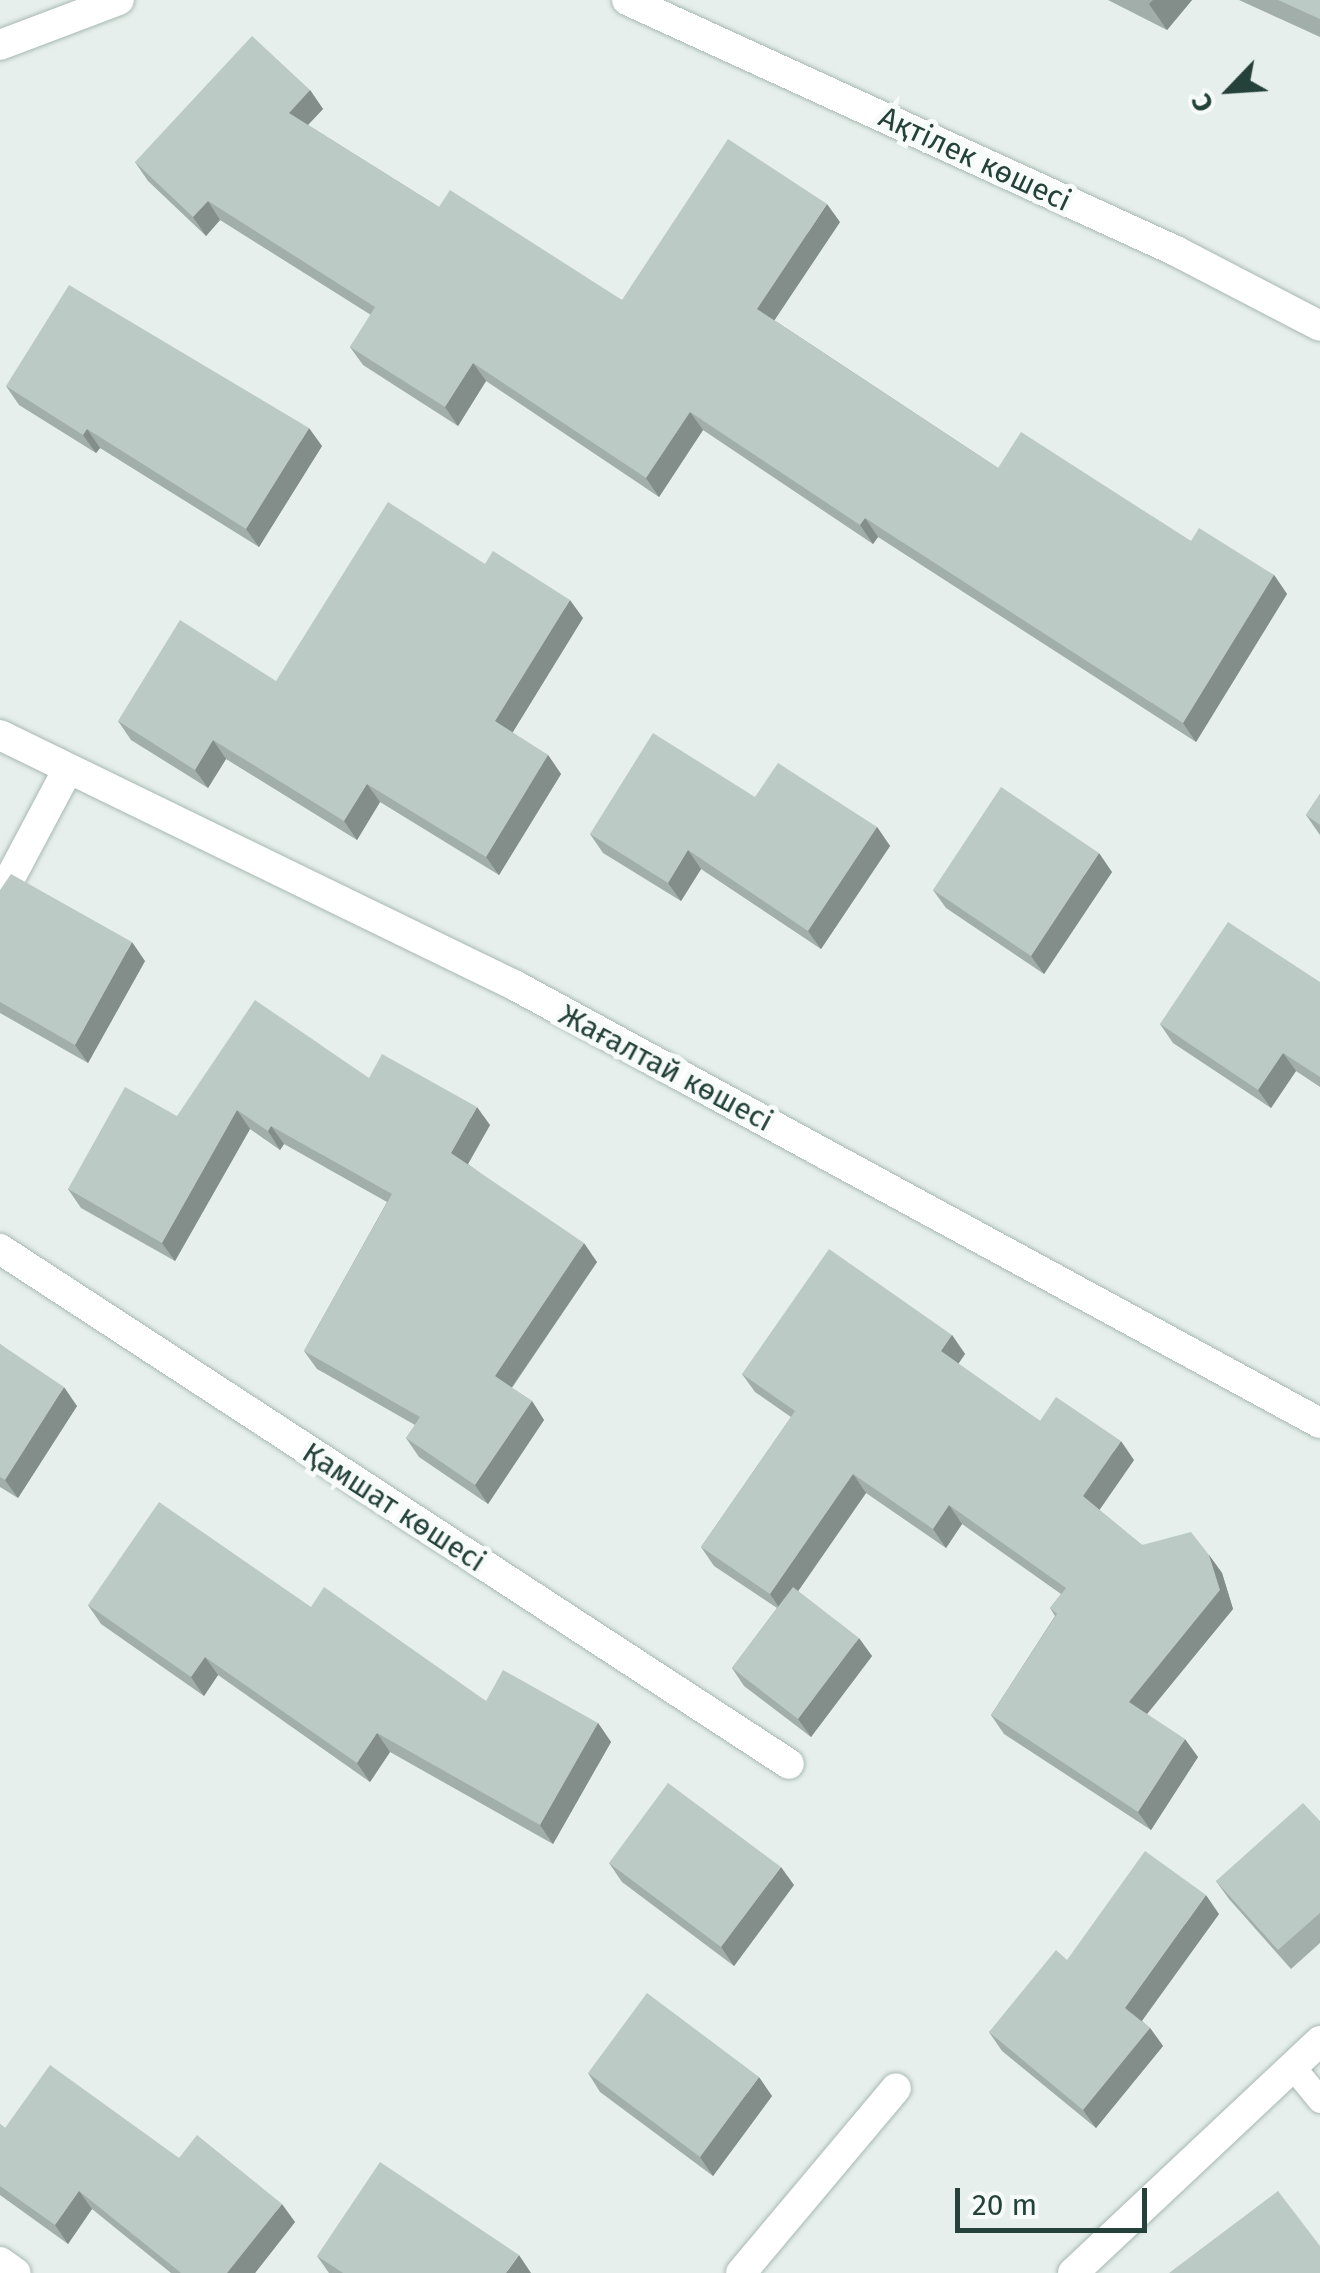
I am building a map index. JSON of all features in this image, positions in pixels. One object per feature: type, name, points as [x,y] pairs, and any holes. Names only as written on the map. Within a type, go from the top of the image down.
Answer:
[{"type":"street","points":[[0,44],[68,8],[119,0]]},
{"type":"street","name":"Ақтілек көшесі","points":[[627,0],[1176,250],[1320,326]]},
{"type":"street","name":"Жағалтай көшесі","points":[[0,736],[516,986],[1320,1423]]},
{"type":"street","points":[[0,897],[68,768]]},
{"type":"street","name":"Қамшат көшесі","points":[[0,1249],[789,1764]]},
{"type":"street","points":[[1074,2273],[1320,2040]]},
{"type":"street","points":[[741,2273],[896,2088]]},
{"type":"street","points":[[0,2262],[16,2273]]},
{"type":"lane","points":[[1292,2066],[1320,2100]]},
{"type":"building","points":[[1278,0],[1320,0],[1320,19]]},
{"type":"building","points":[[252,36],[310,90],[289,113],[439,207],[450,190],[622,300],[728,139],[827,204],[757,309],[998,468],[1021,432],[1191,541],[1199,528],[1274,575],[1183,723],[865,518],[860,525],[690,412],[646,478],[473,363],[445,407],[350,347],[375,307],[208,201],[193,217],[135,162]]},
{"type":"building","points":[[69,285],[309,428],[246,529],[87,429],[83,435],[6,386]]},
{"type":"building","points":[[388,502],[485,564],[493,551],[570,600],[495,721],[548,755],[486,857],[367,784],[344,821],[213,740],[195,770],[118,721],[180,620],[276,681]]},
{"type":"building","points":[[653,733],[755,797],[778,763],[877,827],[808,931],[688,850],[668,883],[590,834]]},
{"type":"building","points":[[1001,787],[1099,853],[1031,956],[933,890]]},
{"type":"building","points":[[1320,794],[1320,825],[1306,815]]},
{"type":"building","points":[[11,874],[132,942],[75,1045],[0,1002],[0,890]]},
{"type":"building","points":[[1228,922],[1320,982],[1320,1077],[1283,1053],[1258,1090],[1160,1024]]},
{"type":"building","points":[[255,1000],[369,1078],[382,1054],[477,1107],[451,1153],[584,1243],[495,1376],[532,1401],[475,1485],[406,1438],[420,1417],[304,1351],[392,1194],[271,1126],[268,1131],[237,1110],[162,1243],[68,1189],[125,1087],[177,1116]]},
{"type":"building","points":[[829,1249],[952,1335],[941,1351],[1040,1421],[1056,1397],[1121,1441],[1083,1496],[1142,1545],[1191,1532],[1209,1555],[1220,1590],[1129,1702],[1185,1739],[1138,1812],[991,1715],[1057,1614],[1050,1608],[1066,1588],[949,1505],[933,1529],[853,1474],[770,1594],[701,1547],[795,1411],[742,1374]]},
{"type":"building","points":[[0,1344],[64,1387],[5,1480],[0,1477]]},
{"type":"building","points":[[159,1502],[311,1607],[324,1587],[486,1701],[503,1670],[598,1723],[540,1825],[377,1733],[357,1763],[205,1657],[191,1677],[88,1605]]},
{"type":"building","points":[[793,1587],[859,1638],[798,1719],[732,1668]]},
{"type":"building","points":[[668,1783],[781,1867],[721,1947],[609,1863]]},
{"type":"building","points":[[1303,1803],[1320,1821],[1320,1913],[1278,1950],[1216,1881]]},
{"type":"building","points":[[1145,1851],[1206,1895],[1125,2008],[1150,2028],[1083,2110],[989,2032],[1056,1950],[1067,1960]]},
{"type":"building","points":[[647,1993],[759,2077],[700,2157],[588,2073]]},
{"type":"building","points":[[50,2065],[179,2158],[197,2135],[282,2204],[227,2273],[181,2273],[79,2191],[55,2225],[0,2186],[0,2124],[5,2128]]},
{"type":"building","points":[[380,2162],[519,2255],[506,2273],[343,2273],[317,2256]]},
{"type":"building","points":[[1278,2191],[1320,2246],[1320,2273],[1169,2273]]}]
